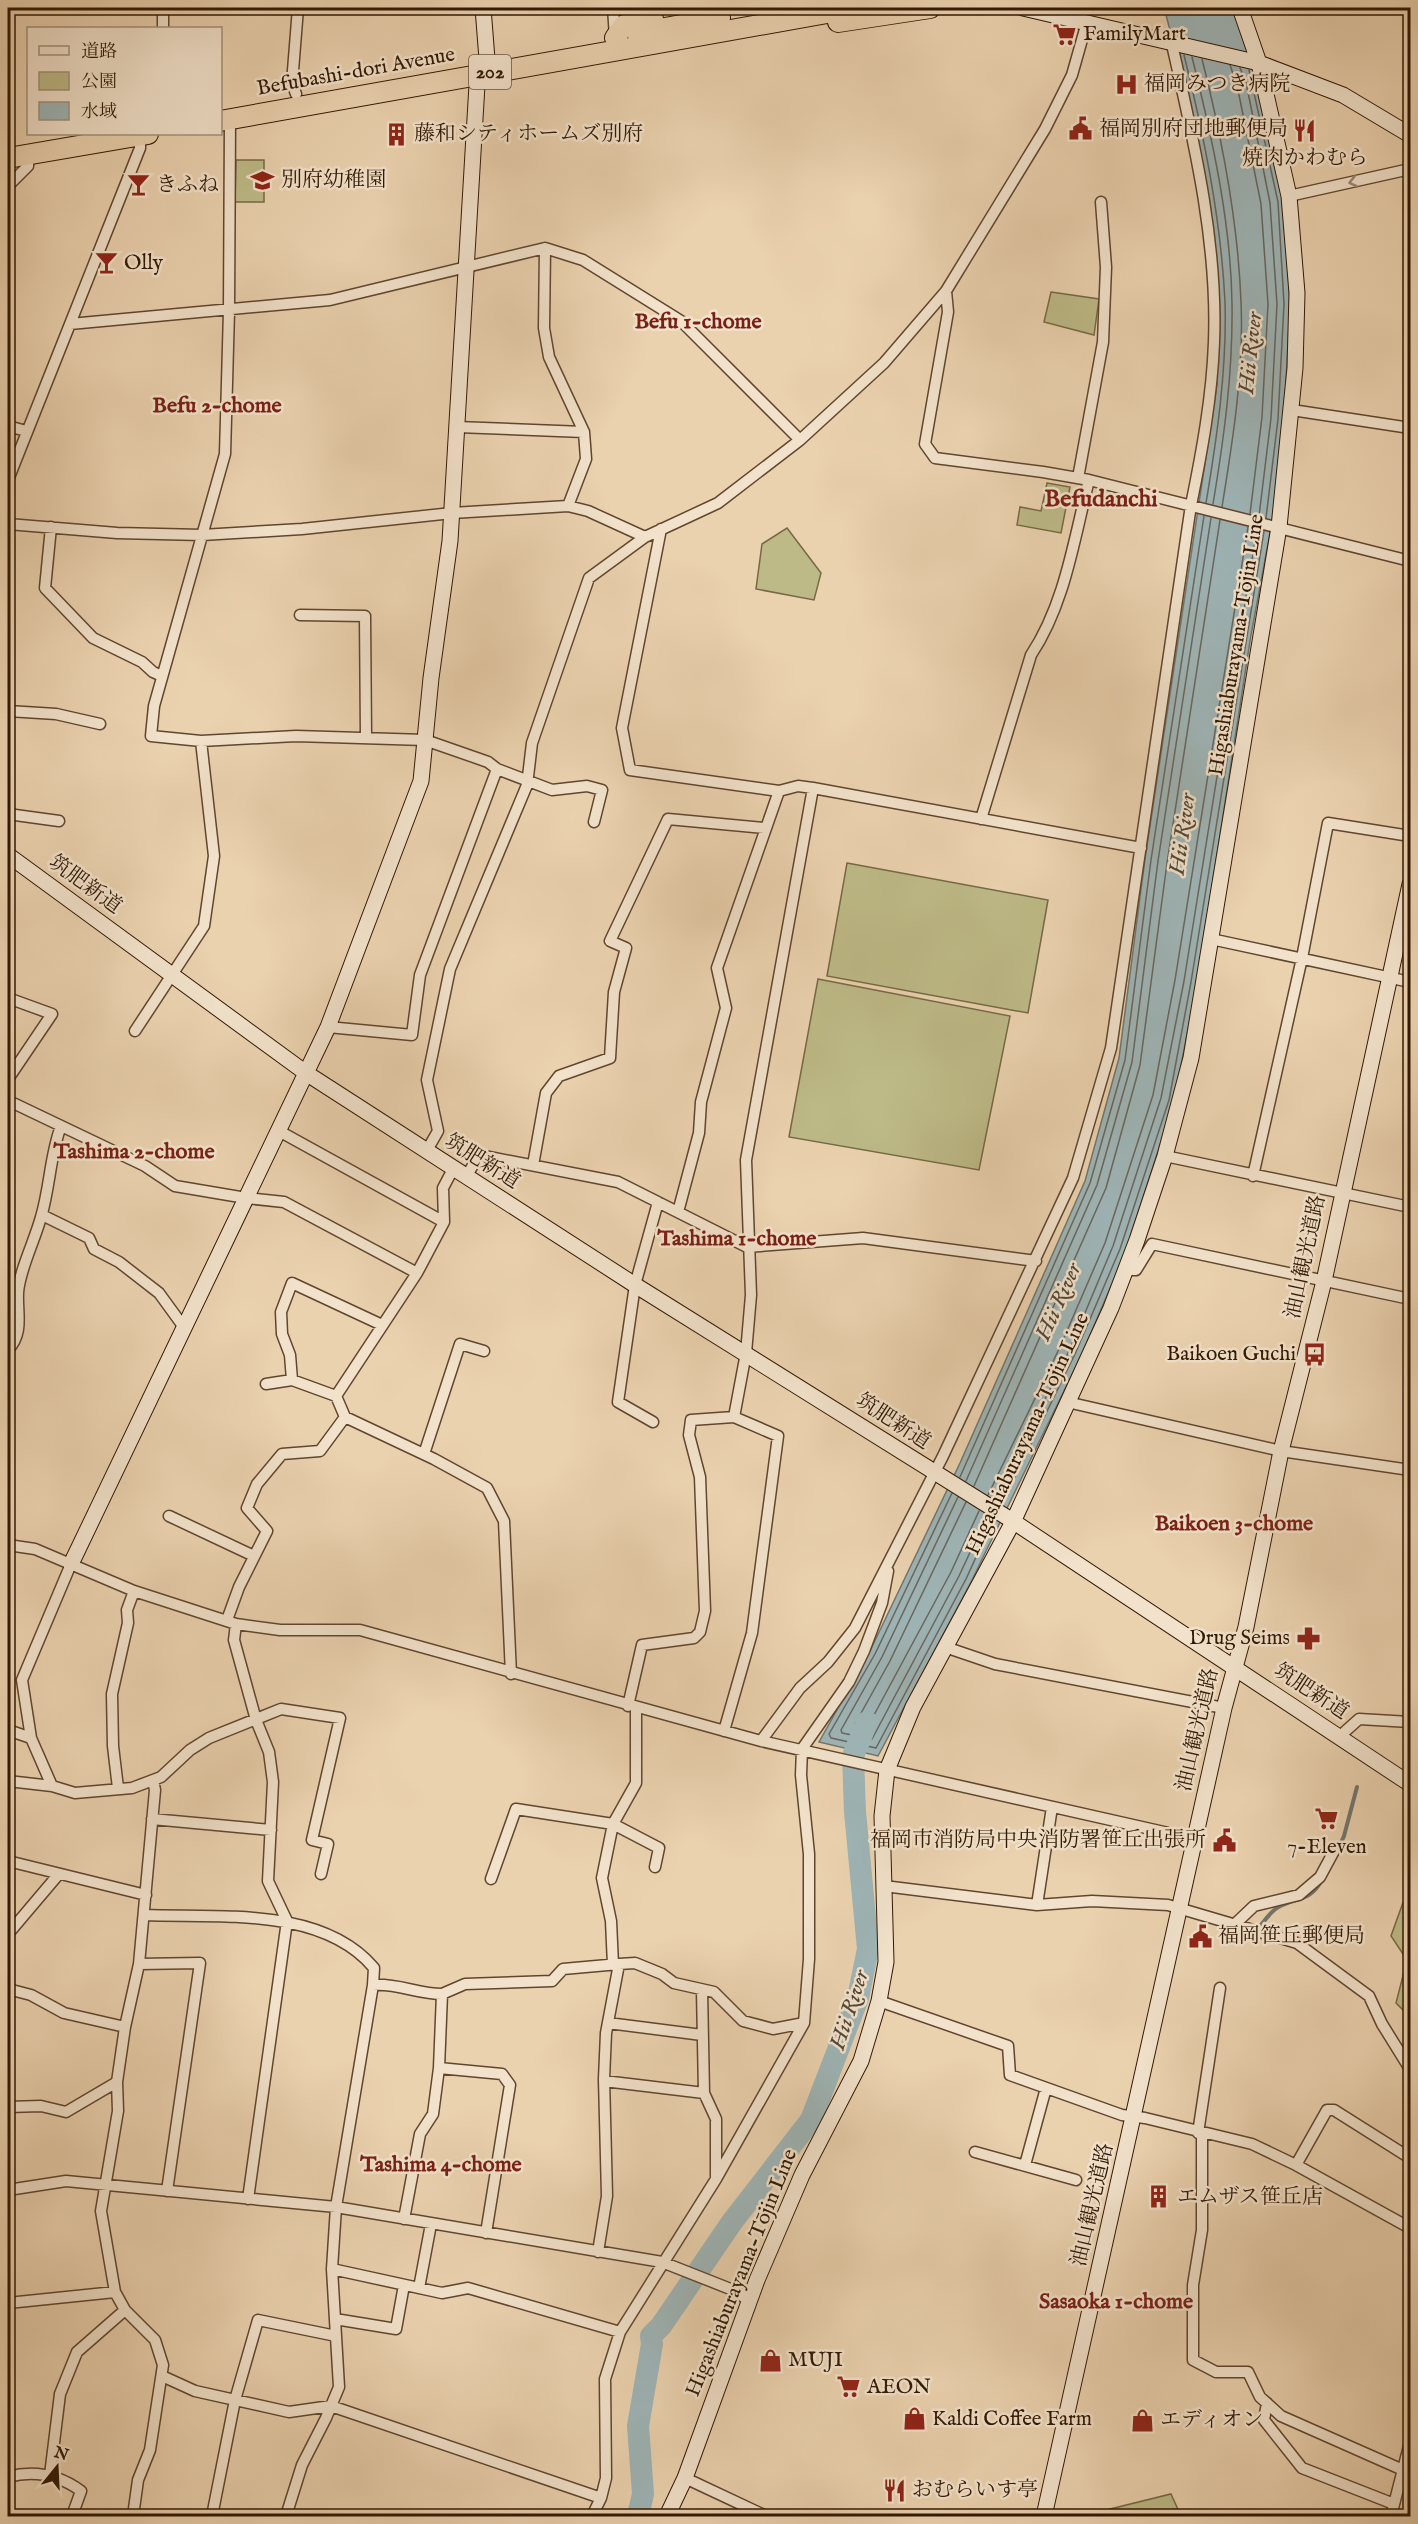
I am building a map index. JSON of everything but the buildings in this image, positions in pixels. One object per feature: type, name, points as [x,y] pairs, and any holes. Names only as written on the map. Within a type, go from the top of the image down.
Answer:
[{"type":"highway","points":[[615,38],[624,25],[713,8]]},
{"type":"highway","name":"Befubashi-dori Avenue","points":[[224,116],[296,94],[677,40],[758,18],[779,8]]},
{"type":"highway","points":[[677,40],[707,44],[856,13],[930,8]]},
{"type":"highway","name":"Befubashi-dori Avenue","points":[[224,116],[487,67],[615,38],[758,18],[856,13]]},
{"type":"highway","points":[[8,145],[66,135]]},
{"type":"highway","points":[[8,158],[137,135]]},
{"type":"street","points":[[163,8],[163,27]]},
{"type":"street","points":[[296,94],[292,83],[298,8]]},
{"type":"street","points":[[52,1786],[31,1738],[22,1680],[71,1564],[328,1027],[421,781],[452,513],[477,85],[487,67],[483,8]]},
{"type":"street","points":[[613,8],[615,38]]},
{"type":"street","points":[[1023,8],[1090,15],[1171,41],[1257,62],[1343,95],[1410,135]]},
{"type":"street","name":"Higashiaburayama-Tōjin Line","points":[[667,2517],[685,2478],[750,2303],[802,2175],[861,2061],[879,2001],[886,1962],[881,1768],[1010,1520],[1067,1402],[1126,1270],[1165,1156],[1191,1058],[1276,526],[1292,410],[1297,294],[1289,196],[1257,62],[1240,8]]},
{"type":"street","points":[[426,1152],[438,1131],[427,1080],[450,969],[527,779],[532,743],[589,578],[645,537],[718,503],[800,440],[884,363],[946,291],[1045,129],[1072,75],[1090,15]]},
{"type":"street","points":[[761,1741],[800,1688],[828,1662],[855,1628],[934,1474],[1073,1178],[1111,1048],[1207,424],[1214,342],[1213,281],[1204,210],[1171,41]]},
{"type":"street","points":[[224,116],[229,311],[225,454],[154,706],[151,736],[201,741],[296,736],[425,740],[488,762],[497,769],[552,790],[587,786],[602,790],[594,822]]},
{"type":"street","points":[[8,480],[140,148],[143,135]]},
{"type":"street","points":[[8,186],[28,166],[29,154]]},
{"type":"street","points":[[1289,196],[1410,169]]},
{"type":"street","points":[[981,819],[1031,655],[1047,631],[1066,572],[1083,479],[1103,342],[1106,267],[1101,202]]},
{"type":"street","points":[[70,324],[330,300],[467,265],[545,248],[583,260],[681,321],[800,440]]},
{"type":"street","points":[[545,248],[544,328],[549,357],[584,432],[586,459],[568,506]]},
{"type":"street","points":[[946,291],[948,312],[925,444],[935,458],[1083,479],[1410,561]]},
{"type":"street","points":[[1292,410],[1410,428]]},
{"type":"street","points":[[8,426],[26,431]]},
{"type":"street","points":[[457,428],[584,432]]},
{"type":"street","points":[[8,524],[117,533],[202,535],[302,529],[452,513],[568,506],[588,511],[645,537]]},
{"type":"street","points":[[51,527],[45,588],[93,638],[142,662],[153,672],[162,676]]},
{"type":"street","points":[[661,529],[622,728],[630,770],[779,791],[798,786],[813,788],[1140,848]]},
{"type":"street","points":[[300,615],[365,616],[366,738]]},
{"type":"street","points":[[8,711],[56,714],[100,724]]},
{"type":"street","points":[[135,1031],[204,926],[214,856],[201,741]]},
{"type":"street","points":[[328,1027],[412,1035],[420,975],[497,769]]},
{"type":"street","points":[[734,1417],[746,1353],[751,1295],[747,1247],[746,1160],[813,788]]},
{"type":"street","points":[[678,1212],[699,1133],[701,1102],[726,1008],[717,968],[779,791]]},
{"type":"street","points":[[8,814],[58,821]]},
{"type":"street","points":[[533,1165],[546,1093],[559,1076],[610,1058],[614,992],[626,948],[609,941],[668,819],[765,828]]},
{"type":"street","points":[[1253,1176],[1302,958],[1328,823],[1410,836]]},
{"type":"street","name":"筑肥新道","points":[[8,855],[306,1073],[426,1152],[1010,1520],[1410,1784]]},
{"type":"street","name":"油山観光道路","points":[[1044,2517],[1194,1839],[1266,1536],[1281,1451],[1324,1281],[1341,1194],[1410,884]]},
{"type":"street","points":[[1211,939],[1410,982]]},
{"type":"street","points":[[8,998],[52,1014],[8,1080]]},
{"type":"street","points":[[8,1100],[145,1166],[175,1186],[284,1202],[417,1273]]},
{"type":"street","points":[[8,1350],[16,1341],[20,1321],[18,1292],[42,1215],[55,1142],[61,1126]]},
{"type":"street","points":[[279,1131],[444,1222]]},
{"type":"street","points":[[336,1396],[417,1273],[444,1222],[443,1188],[479,1155],[618,1182],[747,1247],[863,1238],[1036,1261]]},
{"type":"street","points":[[1165,1156],[1410,1207]]},
{"type":"street","points":[[653,1422],[618,1401],[622,1358],[635,1284],[658,1202]]},
{"type":"street","points":[[42,1215],[89,1238],[94,1249],[119,1262],[159,1293],[183,1326]]},
{"type":"street","points":[[1126,1270],[1136,1270],[1152,1244],[1410,1299]]},
{"type":"street","points":[[292,1380],[290,1355],[282,1334],[281,1312],[292,1283],[382,1325]]},
{"type":"street","points":[[424,1454],[460,1344],[484,1351]]},
{"type":"street","points":[[266,1384],[292,1380],[336,1396],[345,1417],[424,1454],[487,1488],[504,1521],[511,1674]]},
{"type":"street","points":[[1067,1402],[1281,1451],[1410,1470]]},
{"type":"street","points":[[248,2199],[287,1921],[268,1881],[273,1782],[269,1752],[256,1720],[231,1622],[254,1556],[267,1531],[247,1508],[257,1484],[282,1454],[320,1451],[345,1417]]},
{"type":"street","points":[[598,2252],[607,2196],[604,2081],[608,2023],[616,1964],[611,1921],[602,1878],[613,1824],[636,1783],[632,1707],[642,1645],[694,1638],[700,1632],[705,1611],[701,1488],[689,1435],[692,1420],[734,1417],[777,1436],[769,1516],[752,1633],[724,1731]]},
{"type":"street","points":[[169,1516],[254,1556]]},
{"type":"street","points":[[8,1545],[35,1549],[134,1591],[231,1622],[280,1630],[360,1630],[511,1674],[761,1741],[807,1749],[1052,1808],[1194,1839]]},
{"type":"street","points":[[592,2517],[601,2498],[606,2478],[605,2379],[620,2332],[716,2179],[804,2023],[809,1959],[809,1854],[801,1775],[807,1749],[849,1682],[864,1651],[882,1603],[891,1556]]},
{"type":"street","points":[[118,1788],[113,1746],[112,1694],[128,1623],[127,1610],[134,1591]]},
{"type":"street","points":[[945,1647],[995,1664],[1224,1708]]},
{"type":"street","points":[[8,1781],[52,1786],[75,1793],[132,1788],[162,1777],[190,1750],[209,1738],[281,1709],[340,1718],[312,1840],[328,1844],[321,1875]]},
{"type":"street","points":[[1340,1736],[1359,1719],[1410,1722]]},
{"type":"street","points":[[8,1730],[31,1738]]},
{"type":"street","points":[[133,2517],[138,2480],[150,2450],[163,2365],[154,2340],[125,2310],[115,2292],[101,2211],[118,2111],[117,2082],[125,2027],[139,1964],[153,1819],[155,1790],[153,1780]]},
{"type":"street","points":[[1037,1905],[1052,1808]]},
{"type":"street","points":[[491,1879],[516,1809],[613,1824],[659,1848],[656,1867]]},
{"type":"street","points":[[153,1819],[272,1830]]},
{"type":"street","points":[[1235,1924],[1254,1906],[1299,1894],[1320,1877],[1334,1851]]},
{"type":"street","points":[[8,1861],[146,1895]]},
{"type":"street","points":[[8,1934],[58,1875]]},
{"type":"street","points":[[884,1886],[1037,1905],[1092,1901],[1180,1908],[1297,1943],[1369,1996],[1382,2024],[1410,2069]]},
{"type":"street","points":[[144,1915],[287,1921],[344,1940],[360,1952],[374,1968],[374,1984],[336,2207],[332,2269],[339,2387],[302,2465],[286,2517]]},
{"type":"street","points":[[139,1964],[200,1963],[168,2191]]},
{"type":"street","points":[[374,1984],[390,1984],[426,1994],[442,1994],[465,1984],[552,1981],[563,1969],[635,1963],[662,1974],[674,1983],[714,1992],[743,2021],[773,2029],[804,2023]]},
{"type":"street","points":[[1220,1988],[1200,2133],[1202,2230],[1193,2285],[1192,2360],[1216,2372],[1248,2372],[1260,2397],[1281,2416],[1403,2470]]},
{"type":"street","points":[[8,1989],[31,1995],[64,2013],[125,2027]]},
{"type":"street","points":[[702,1990],[704,2093],[716,2119],[716,2179]]},
{"type":"street","points":[[404,2219],[420,2134],[433,2114],[439,2068],[442,1994]]},
{"type":"street","points":[[879,2001],[1008,2046],[1010,2075],[1122,2115],[1252,2144],[1296,2165],[1410,2228]]},
{"type":"street","points":[[608,2023],[702,2035]]},
{"type":"street","points":[[439,2068],[502,2074],[510,2085],[486,2233]]},
{"type":"street","points":[[604,2081],[704,2093]]},
{"type":"street","points":[[8,2107],[41,2106],[66,2112],[117,2082]]},
{"type":"street","points":[[1025,2165],[1046,2088]]},
{"type":"street","points":[[1296,2165],[1327,2110],[1334,2110],[1410,2158]]},
{"type":"street","points":[[975,2152],[1076,2181]]},
{"type":"street","points":[[8,2190],[66,2181],[336,2207],[675,2265],[738,2292],[750,2303]]},
{"type":"street","points":[[419,2288],[431,2224]]},
{"type":"street","points":[[332,2269],[442,2293],[468,2288],[620,2332]]},
{"type":"street","points":[[335,2319],[396,2329],[404,2285]]},
{"type":"street","points":[[8,2303],[115,2292]]},
{"type":"street","points":[[50,2475],[60,2394],[77,2352],[125,2310]]},
{"type":"street","points":[[212,2517],[235,2400],[258,2320],[336,2336]]},
{"type":"street","points":[[162,2376],[195,2391],[289,2412],[331,2406],[601,2498]]},
{"type":"street","points":[[1267,2403],[1264,2420],[1302,2468],[1394,2504]]},
{"type":"street","points":[[1391,2517],[1410,2442]]},
{"type":"street","points":[[8,2476],[50,2475],[66,2480],[81,2491],[72,2517]]},
{"type":"street","points":[[685,2478],[766,2517]]},
{"type":"green space","points":[[236,160],[264,160],[264,202],[235,202]]},
{"type":"green space","points":[[1051,292],[1099,299],[1094,335],[1044,322]]},
{"type":"green space","points":[[1047,483],[1070,487],[1061,533],[1017,525],[1020,507],[1041,511]]},
{"type":"green space","points":[[787,528],[821,573],[814,600],[756,589],[762,544]]},
{"type":"green space","points":[[847,863],[1048,900],[1028,1013],[827,976]]},
{"type":"green space","points":[[818,979],[1010,1016],[979,1170],[789,1137]]},
{"type":"green space","points":[[1410,1883],[1410,2017],[1396,2003],[1407,1960],[1391,1936]]},
{"type":"green space","points":[[1171,2494],[1181,2516],[1089,2516],[1090,2514]]},
{"type":"water","points":[[1164,8],[1232,8],[1259,78],[1284,202],[1290,304],[1284,419],[1276,501],[1251,635],[1197,983],[1174,1101],[1126,1251],[1081,1356],[971,1582],[878,1756],[819,1742],[870,1651],[960,1463],[1085,1181],[1119,1058],[1145,859],[1217,384],[1219,303],[1191,107]]},
{"type":"waterway","name":"Hii River","points":[[638,2516],[643,2494],[638,2426],[652,2344],[651,2336],[661,2326],[732,2222],[811,2120],[858,1998],[868,1949],[855,1812],[853,1756],[867,1722]]},
{"type":"waterway","points":[[1337,1852],[1344,1836],[1357,1787]]},
{"type":"waterway","points":[[1257,1930],[1274,1910],[1307,1896],[1322,1880]]},
{"type":"place","name":"FamilyMart","points":[[1065,34]]},
{"type":"place","name":"福岡みつき病院","points":[[1126,84]]},
{"type":"place","name":"福岡別府団地郵便局","points":[[1081,129]]},
{"type":"place","name":"焼肉かわむら","points":[[1305,130]]},
{"type":"place","name":"藤和シティホームズ別府","points":[[396,134]]},
{"type":"place","name":"別府幼稚園","points":[[263,180]]},
{"type":"place","name":"きふね","points":[[138,185]]},
{"type":"place","name":"Olly","points":[[106,263]]},
{"type":"place","name":"Baikoen Guchi","points":[[1314,1354]]},
{"type":"place","name":"Drug Seims","points":[[1308,1638]]},
{"type":"place","name":"7-Eleven","points":[[1327,1819]]},
{"type":"place","name":"福岡市消防局中央消防署笹丘出張所","points":[[1224,1840]]},
{"type":"place","name":"福岡笹丘郵便局","points":[[1200,1936]]},
{"type":"place","name":"エムザス笹丘店","points":[[1159,2197]]},
{"type":"place","name":"MUJI","points":[[770,2360]]},
{"type":"place","name":"AEON","points":[[849,2387]]},
{"type":"place","name":"Kaldi Coffee Farm","points":[[914,2419]]},
{"type":"place","name":"エディオン","points":[[1142,2420]]},
{"type":"place","name":"おむらいす亭","points":[[894,2490]]},
{"type":"district","name":"Befu 1-chome","points":[[698,322]]},
{"type":"district","name":"Befu 2-chome","points":[[217,406]]},
{"type":"district","name":"Befudanchi","points":[[1101,499]]},
{"type":"district","name":"Tashima 2-chome","points":[[134,1152]]},
{"type":"district","name":"Tashima 1-chome","points":[[737,1239]]},
{"type":"district","name":"Baikoen 3-chome","points":[[1234,1524]]},
{"type":"district","name":"Tashima 4-chome","points":[[441,2165]]},
{"type":"district","name":"Sasaoka 1-chome","points":[[1116,2302]]}]
